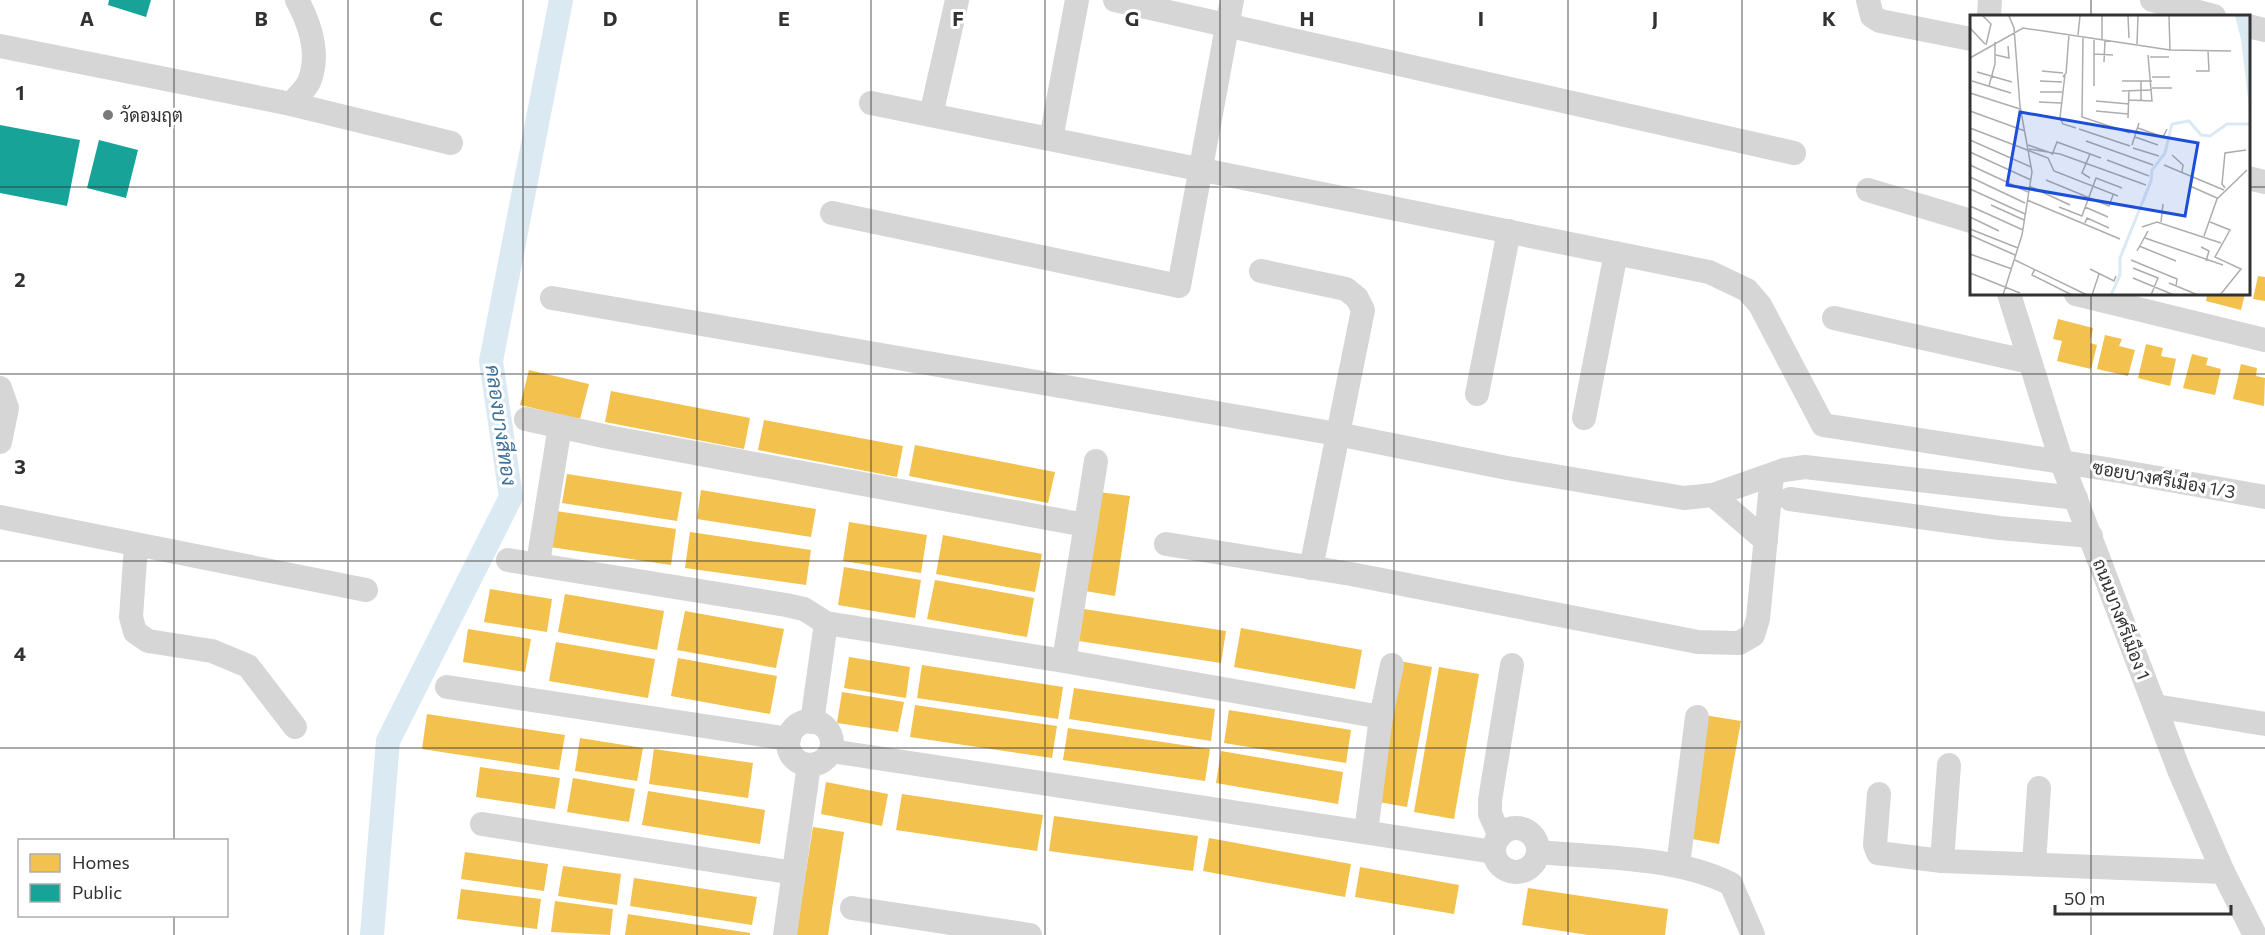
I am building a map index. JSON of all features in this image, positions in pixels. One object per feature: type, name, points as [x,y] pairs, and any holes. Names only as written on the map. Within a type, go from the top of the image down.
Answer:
[{"type":"street","points":[[291,104],[309,83],[313,56],[310,24],[297,0]]},
{"type":"street","points":[[931,115],[957,0]]},
{"type":"street","points":[[1051,139],[1077,0]]},
{"type":"street","points":[[1115,0],[1794,153]]},
{"type":"street","points":[[832,213],[1179,286],[1232,0]]},
{"type":"street","points":[[1869,0],[1872,16],[1881,21],[1970,39]]},
{"type":"street","points":[[1989,15],[1990,0]]},
{"type":"street","points":[[2152,0],[2210,15]]},
{"type":"street","points":[[2250,26],[2265,30]]},
{"type":"street","points":[[0,46],[291,104],[451,143]]},
{"type":"street","points":[[871,103],[1616,253],[1584,418]]},
{"type":"street","points":[[2250,178],[2265,182]]},
{"type":"street","points":[[1868,190],[1970,221]]},
{"type":"street","points":[[1477,394],[1509,231]]},
{"type":"street","name":"ซอยบางศรีเมือง 1/3","points":[[1616,253],[1709,272],[1747,290],[1760,304],[1823,425],[2265,497]]},
{"type":"street","points":[[1261,272],[1346,289],[1357,298],[1363,310],[1311,568]]},
{"type":"street","name":"ถนนบางศรีเมือง 1","points":[[2010,296],[2062,463],[2155,706],[2223,872],[2255,935]]},
{"type":"street","points":[[2084,296],[2265,340]]},
{"type":"street","points":[[552,298],[1337,434],[1507,468],[1684,498],[1713,495],[1772,475],[1805,467],[2076,498]]},
{"type":"street","points":[[1834,318],[2030,363]]},
{"type":"street","points":[[0,388],[7,408],[0,442]]},
{"type":"street","points":[[526,418],[1085,525]]},
{"type":"street","points":[[538,564],[561,426]]},
{"type":"street","points":[[1064,661],[1096,461]]},
{"type":"street","points":[[1166,544],[1311,568],[1698,642],[1738,643],[1753,635],[1758,619],[1772,475]]},
{"type":"street","points":[[1713,495],[1766,541]]},
{"type":"street","points":[[1790,499],[1999,528],[2091,536]]},
{"type":"street","points":[[0,517],[136,546],[366,590]]},
{"type":"street","points":[[136,546],[131,617],[135,632],[147,641],[212,651],[248,666],[295,727]]},
{"type":"street","points":[[508,560],[786,605],[804,609],[826,623],[1064,661],[1381,717]]},
{"type":"street","points":[[812,722],[826,623]]},
{"type":"street","points":[[1366,832],[1381,717],[1392,665]]},
{"type":"street","points":[[1497,844],[1509,829],[1525,830],[1537,842],[1538,852],[1529,868],[1520,872],[1502,867],[1490,814],[1490,800],[1512,665]]},
{"type":"street","points":[[447,687],[789,740]]},
{"type":"street","points":[[2155,706],[2265,724]]},
{"type":"street","points":[[1678,866],[1697,717]]},
{"type":"street","points":[[812,722],[826,728],[831,734],[831,751],[822,762],[809,765],[801,763],[791,754],[789,740],[799,725],[812,722]]},
{"type":"street","points":[[831,751],[1366,832],[1497,844]]},
{"type":"street","points":[[785,935],[809,765]]},
{"type":"street","points":[[1942,861],[1949,765]]},
{"type":"street","points":[[2034,864],[2039,788]]},
{"type":"street","points":[[1879,794],[1875,844],[1878,854],[1942,861],[2223,872]]},
{"type":"street","points":[[482,824],[795,873]]},
{"type":"street","points":[[1538,852],[1678,866],[1707,872],[1731,884],[1753,935]]},
{"type":"street","points":[[852,908],[929,927],[1030,935]]},
{"type":"building: Homes","points":[[2258,276],[2265,277],[2265,301],[2253,299]]},
{"type":"building: Homes","points":[[2207,296],[2244,296],[2241,310],[2206,301]]},
{"type":"building: Homes","points":[[2058,319],[2093,328],[2090,343],[2097,345],[2091,369],[2057,361],[2062,341],[2053,339]]},
{"type":"building: Homes","points":[[2105,335],[2122,339],[2119,346],[2135,350],[2128,376],[2097,369]]},
{"type":"building: Homes","points":[[2146,344],[2163,348],[2161,356],[2176,359],[2170,386],[2138,378]]},
{"type":"building: Homes","points":[[2192,354],[2208,358],[2206,365],[2221,369],[2215,395],[2183,388]]},
{"type":"building: Homes","points":[[2241,364],[2257,368],[2256,376],[2265,378],[2264,406],[2233,399]]},
{"type":"building: Homes","points":[[529,370],[589,384],[580,419],[520,405]]},
{"type":"building: Homes","points":[[611,391],[750,418],[744,449],[605,422]]},
{"type":"building: Homes","points":[[764,420],[903,446],[897,477],[758,450]]},
{"type":"building: Homes","points":[[915,445],[1055,472],[1048,503],[909,476]]},
{"type":"building: Homes","points":[[567,474],[682,492],[677,521],[562,503]]},
{"type":"building: Homes","points":[[701,490],[816,509],[811,537],[697,519]]},
{"type":"building: Homes","points":[[1099,492],[1130,496],[1115,596],[1085,591]]},
{"type":"building: Homes","points":[[556,511],[676,529],[671,565],[550,547]]},
{"type":"building: Homes","points":[[849,522],[927,535],[921,573],[843,561]]},
{"type":"building: Homes","points":[[690,532],[811,550],[806,585],[685,568]]},
{"type":"building: Homes","points":[[943,535],[1042,554],[1035,592],[936,574]]},
{"type":"building: Homes","points":[[844,567],[921,580],[915,618],[838,605]]},
{"type":"building: Homes","points":[[935,580],[1034,598],[1027,637],[927,619]]},
{"type":"building: Homes","points":[[490,589],[552,599],[547,632],[484,622]]},
{"type":"building: Homes","points":[[565,594],[664,611],[657,650],[558,632]]},
{"type":"building: Homes","points":[[1084,609],[1226,631],[1221,663],[1079,641]]},
{"type":"building: Homes","points":[[685,611],[784,629],[776,668],[677,650]]},
{"type":"building: Homes","points":[[1241,628],[1362,650],[1355,689],[1234,667]]},
{"type":"building: Homes","points":[[468,629],[531,639],[525,672],[463,662]]},
{"type":"building: Homes","points":[[556,642],[655,659],[648,698],[549,681]]},
{"type":"building: Homes","points":[[849,657],[910,667],[906,698],[844,688]]},
{"type":"building: Homes","points":[[678,658],[777,676],[770,714],[671,696]]},
{"type":"building: Homes","points":[[1399,661],[1432,667],[1407,807],[1373,801]]},
{"type":"building: Homes","points":[[922,665],[1063,687],[1058,719],[917,698]]},
{"type":"building: Homes","points":[[1439,667],[1479,674],[1454,819],[1414,812]]},
{"type":"building: Homes","points":[[1074,688],[1215,709],[1211,741],[1069,719]]},
{"type":"building: Homes","points":[[842,692],[904,702],[898,732],[837,723]]},
{"type":"building: Homes","points":[[915,705],[1057,726],[1052,758],[910,737]]},
{"type":"building: Homes","points":[[1229,710],[1351,730],[1346,763],[1224,743]]},
{"type":"building: Homes","points":[[427,714],[565,735],[559,770],[422,749]]},
{"type":"building: Homes","points":[[1704,715],[1741,721],[1719,844],[1682,837]]},
{"type":"building: Homes","points":[[1068,728],[1210,749],[1205,781],[1063,760]]},
{"type":"building: Homes","points":[[580,738],[643,748],[637,781],[575,771]]},
{"type":"building: Homes","points":[[654,749],[753,763],[748,798],[649,784]]},
{"type":"building: Homes","points":[[1221,751],[1343,772],[1338,804],[1216,783]]},
{"type":"building: Homes","points":[[480,767],[560,778],[555,809],[476,797]]},
{"type":"building: Homes","points":[[573,778],[635,789],[629,822],[567,812]]},
{"type":"building: Homes","points":[[826,782],[888,794],[882,826],[821,814]]},
{"type":"building: Homes","points":[[648,791],[765,810],[760,844],[642,825]]},
{"type":"building: Homes","points":[[902,794],[1043,815],[1037,851],[896,830]]},
{"type":"building: Homes","points":[[1054,816],[1198,836],[1193,871],[1049,851]]},
{"type":"building: Homes","points":[[813,827],[844,832],[828,935],[796,935]]},
{"type":"building: Homes","points":[[1209,838],[1351,864],[1345,897],[1203,871]]},
{"type":"building: Homes","points":[[465,852],[548,864],[544,891],[461,879]]},
{"type":"building: Homes","points":[[563,866],[621,874],[617,905],[558,896]]},
{"type":"building: Homes","points":[[1360,867],[1459,885],[1454,914],[1355,897]]},
{"type":"building: Homes","points":[[634,878],[757,897],[752,925],[630,906]]},
{"type":"building: Homes","points":[[1528,888],[1668,909],[1665,935],[1588,935],[1522,925]]},
{"type":"building: Homes","points":[[461,889],[541,899],[537,929],[457,919]]},
{"type":"building: Homes","points":[[555,901],[613,909],[610,935],[551,932]]},
{"type":"building: Homes","points":[[628,914],[750,933],[750,935],[625,935]]},
{"type":"building: Public","points":[[109,0],[151,0],[146,17],[108,5]]},
{"type":"building: Public","points":[[0,125],[80,140],[67,206],[0,193]]},
{"type":"building: Public","points":[[99,140],[138,150],[126,198],[87,188]]},
{"type":"waterway","name":"คลองบางสีทอง","points":[[372,935],[388,741],[511,497],[491,361],[561,0]]},
{"type":"place","name":"วัดอมฤต","points":[[108,115]]}]
